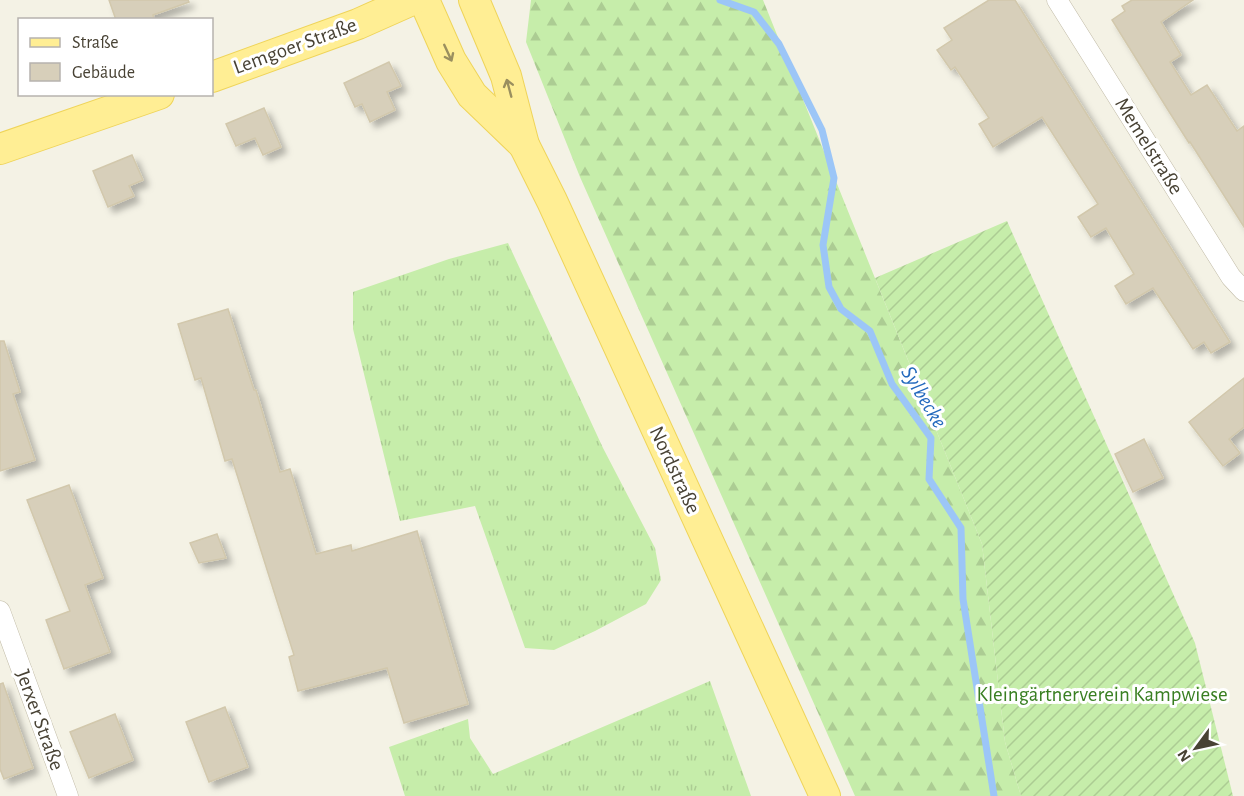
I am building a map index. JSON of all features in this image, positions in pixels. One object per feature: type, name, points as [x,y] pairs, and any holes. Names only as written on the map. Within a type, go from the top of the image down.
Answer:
[{"type":"main road","name":"Lemgoer Straße","points":[[213,77],[358,24],[412,0]]},
{"type":"main road","name":"Nordstraße","points":[[424,0],[451,61],[472,95],[524,145]]},
{"type":"main road","name":"Nordstraße","points":[[474,0],[506,76],[524,145],[557,212],[825,796]]},
{"type":"main road","points":[[0,149],[153,96]]},
{"type":"street","name":"Memelstraße","points":[[1057,0],[1231,277],[1244,291]]},
{"type":"street","name":"Jerxer Straße","points":[[0,611],[68,796]]},
{"type":"green space","points":[[531,0],[763,0],[982,544],[1005,742],[1021,796],[855,796],[580,177],[526,42]]},
{"type":"green space","name":"Kleingärtnerverein Kampwiese","points":[[1007,221],[1195,643],[1233,796],[1021,796],[1005,742],[982,544],[875,278]]},
{"type":"green space","points":[[508,243],[603,448],[655,548],[661,580],[646,604],[554,650],[525,648],[475,506],[400,521],[353,329],[353,292],[449,259]]},
{"type":"green space","points":[[710,681],[751,796],[405,796],[389,747],[468,719],[470,738],[493,774]]},
{"type":"building","points":[[109,0],[188,0],[189,2],[153,15],[154,18],[115,18]]},
{"type":"building","points":[[989,0],[1015,0],[1230,342],[1211,353],[1204,342],[1193,349],[1153,288],[1126,304],[1115,286],[1134,274],[1106,228],[1091,237],[1078,217],[1098,204],[1042,117],[993,147],[979,124],[989,118],[955,67],[951,70],[937,50],[952,40],[944,28]]},
{"type":"building","points":[[1132,0],[1193,0],[1161,22],[1181,55],[1170,62],[1191,95],[1207,85],[1237,131],[1244,126],[1244,227],[1112,20],[1125,11],[1122,6]]},
{"type":"building","points":[[389,62],[401,86],[387,92],[395,110],[370,122],[362,104],[355,107],[344,83]]},
{"type":"building","points":[[264,108],[281,147],[263,155],[255,138],[236,146],[226,124]]},
{"type":"building","points":[[132,155],[143,180],[129,186],[134,196],[108,207],[93,171]]},
{"type":"building","points":[[228,309],[254,390],[256,390],[280,472],[290,469],[316,554],[351,545],[352,551],[417,531],[468,704],[404,723],[387,668],[298,691],[289,657],[294,655],[232,459],[225,461],[201,378],[195,380],[178,324]]},
{"type":"building","points":[[0,341],[4,341],[20,392],[13,394],[35,460],[0,471]]},
{"type":"building","points":[[1244,378],[1244,427],[1229,439],[1240,453],[1223,466],[1189,422]]},
{"type":"building","points":[[1144,439],[1163,478],[1133,492],[1115,454]]},
{"type":"building","points":[[69,485],[103,578],[85,585],[110,652],[64,669],[46,620],[70,611],[27,500]]},
{"type":"building","points":[[217,534],[226,558],[199,563],[190,543]]},
{"type":"building","points":[[3,683],[33,768],[4,779],[0,769],[0,684]]},
{"type":"building","points":[[225,707],[248,767],[209,782],[186,722]]},
{"type":"building","points":[[115,714],[133,760],[89,778],[70,732]]},
{"type":"waterway","name":"Sylbecke","points":[[720,0],[754,12],[779,44],[822,130],[834,178],[823,245],[829,287],[841,309],[870,331],[892,384],[931,438],[929,479],[961,528],[963,599],[994,796]]}]
